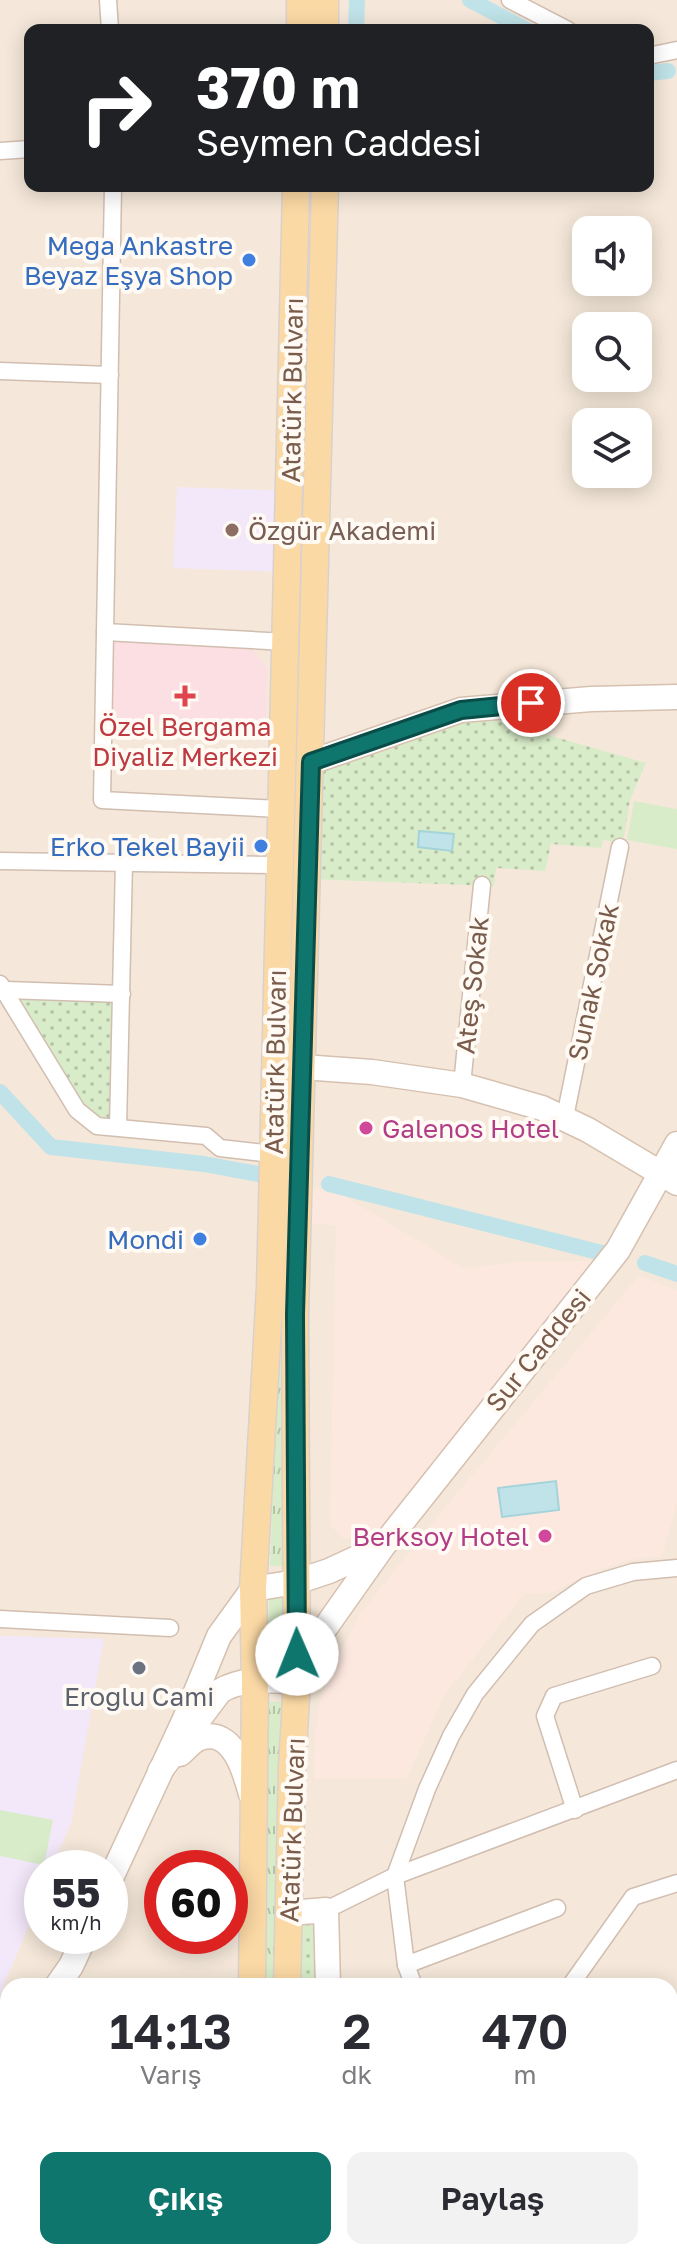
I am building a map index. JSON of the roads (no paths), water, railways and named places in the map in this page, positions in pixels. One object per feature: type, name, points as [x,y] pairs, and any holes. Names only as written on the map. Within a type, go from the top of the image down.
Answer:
[{"type":"main road","points":[[300,0],[300,24]]},
{"type":"main road","points":[[325,0],[325,24]]},
{"type":"main road","name":"Atatürk Bulvarı","points":[[252,1978],[255,1809],[253,1589],[270,1287],[296,192]]},
{"type":"main road","name":"Atatürk Bulvarı","points":[[287,1978],[297,1681],[295,1314],[325,192]]},
{"type":"main road","points":[[311,762],[461,710],[591,699],[677,697]]},
{"type":"main road","points":[[302,1067],[372,1072],[462,1085],[542,1108],[565,1117],[669,1178]]},
{"type":"main road","name":"Sur Caddesi","points":[[297,1681],[311,1648],[383,1546],[618,1250],[669,1178],[677,1144]]},
{"type":"main road","name":"Sur Caddesi","points":[[253,1589],[296,1582],[329,1571],[383,1546]]},
{"type":"main road","points":[[124,1850],[184,1721],[219,1636],[253,1589]]},
{"type":"main road","points":[[160,1771],[220,1691],[235,1684],[255,1681],[297,1681]]},
{"type":"main road","points":[[160,1771],[199,1738],[213,1737],[234,1750],[244,1769],[255,1809]]},
{"type":"main road","points":[[290,1913],[326,1910],[328,1978]]},
{"type":"main road","points":[[66,1978],[77,1954]]},
{"type":"street","points":[[108,0],[110,24]]},
{"type":"street","points":[[510,0],[556,24]]},
{"type":"street","points":[[654,55],[677,50]]},
{"type":"street","points":[[0,151],[24,149]]},
{"type":"street","points":[[113,192],[102,800],[281,809]]},
{"type":"street","points":[[0,371],[110,375]]},
{"type":"street","points":[[105,632],[286,642]]},
{"type":"street","name":"Sunak Sokak","points":[[565,1117],[620,847]]},
{"type":"street","points":[[0,861],[279,865]]},
{"type":"street","points":[[118,1127],[124,862]]},
{"type":"street","name":"Ateş Sokak","points":[[462,1085],[482,885]]},
{"type":"street","points":[[3,987],[122,994]]},
{"type":"street","points":[[3,987],[77,1110],[97,1126],[206,1136],[220,1148],[272,1154]]},
{"type":"street","points":[[411,1978],[406,1965],[395,1876],[427,1789],[451,1736],[475,1694],[532,1624],[586,1586],[633,1572],[676,1564]]},
{"type":"street","points":[[0,1619],[170,1628]]},
{"type":"street","points":[[575,1810],[545,1716],[554,1696],[652,1666]]},
{"type":"street","points":[[326,1910],[395,1876],[677,1770]]},
{"type":"street","points":[[576,1978],[633,1897],[677,1883]]},
{"type":"street","points":[[406,1965],[557,1908]]},
{"type":"water","points":[[419,831],[454,834],[452,851],[418,847]]},
{"type":"water","points":[[556,1481],[559,1510],[502,1517],[498,1488]]},
{"type":"waterway","points":[[356,24],[357,0]]},
{"type":"waterway","points":[[470,0],[516,24]]},
{"type":"waterway","points":[[654,72],[668,71]]},
{"type":"waterway","points":[[0,1092],[51,1147],[204,1164],[258,1174]]},
{"type":"waterway","points":[[329,1184],[602,1253]]},
{"type":"waterway","points":[[645,1263],[677,1274]]},
{"type":"place","name":"Mega Ankastre Beyaz Eşya Shop","points":[[249,260]]},
{"type":"place","name":"Özgür Akademi","points":[[232,530]]},
{"type":"place","name":"Özel Bergama Diyaliz Merkezi","points":[[185,696]]},
{"type":"place","name":"Erko Tekel Bayii","points":[[261,846]]},
{"type":"place","name":"Galenos Hotel","points":[[366,1128]]},
{"type":"place","name":"Mondi","points":[[200,1239]]},
{"type":"place","name":"Berksoy Hotel","points":[[545,1536]]},
{"type":"place","name":"Eroğlu Cami","points":[[139,1668]]}]
